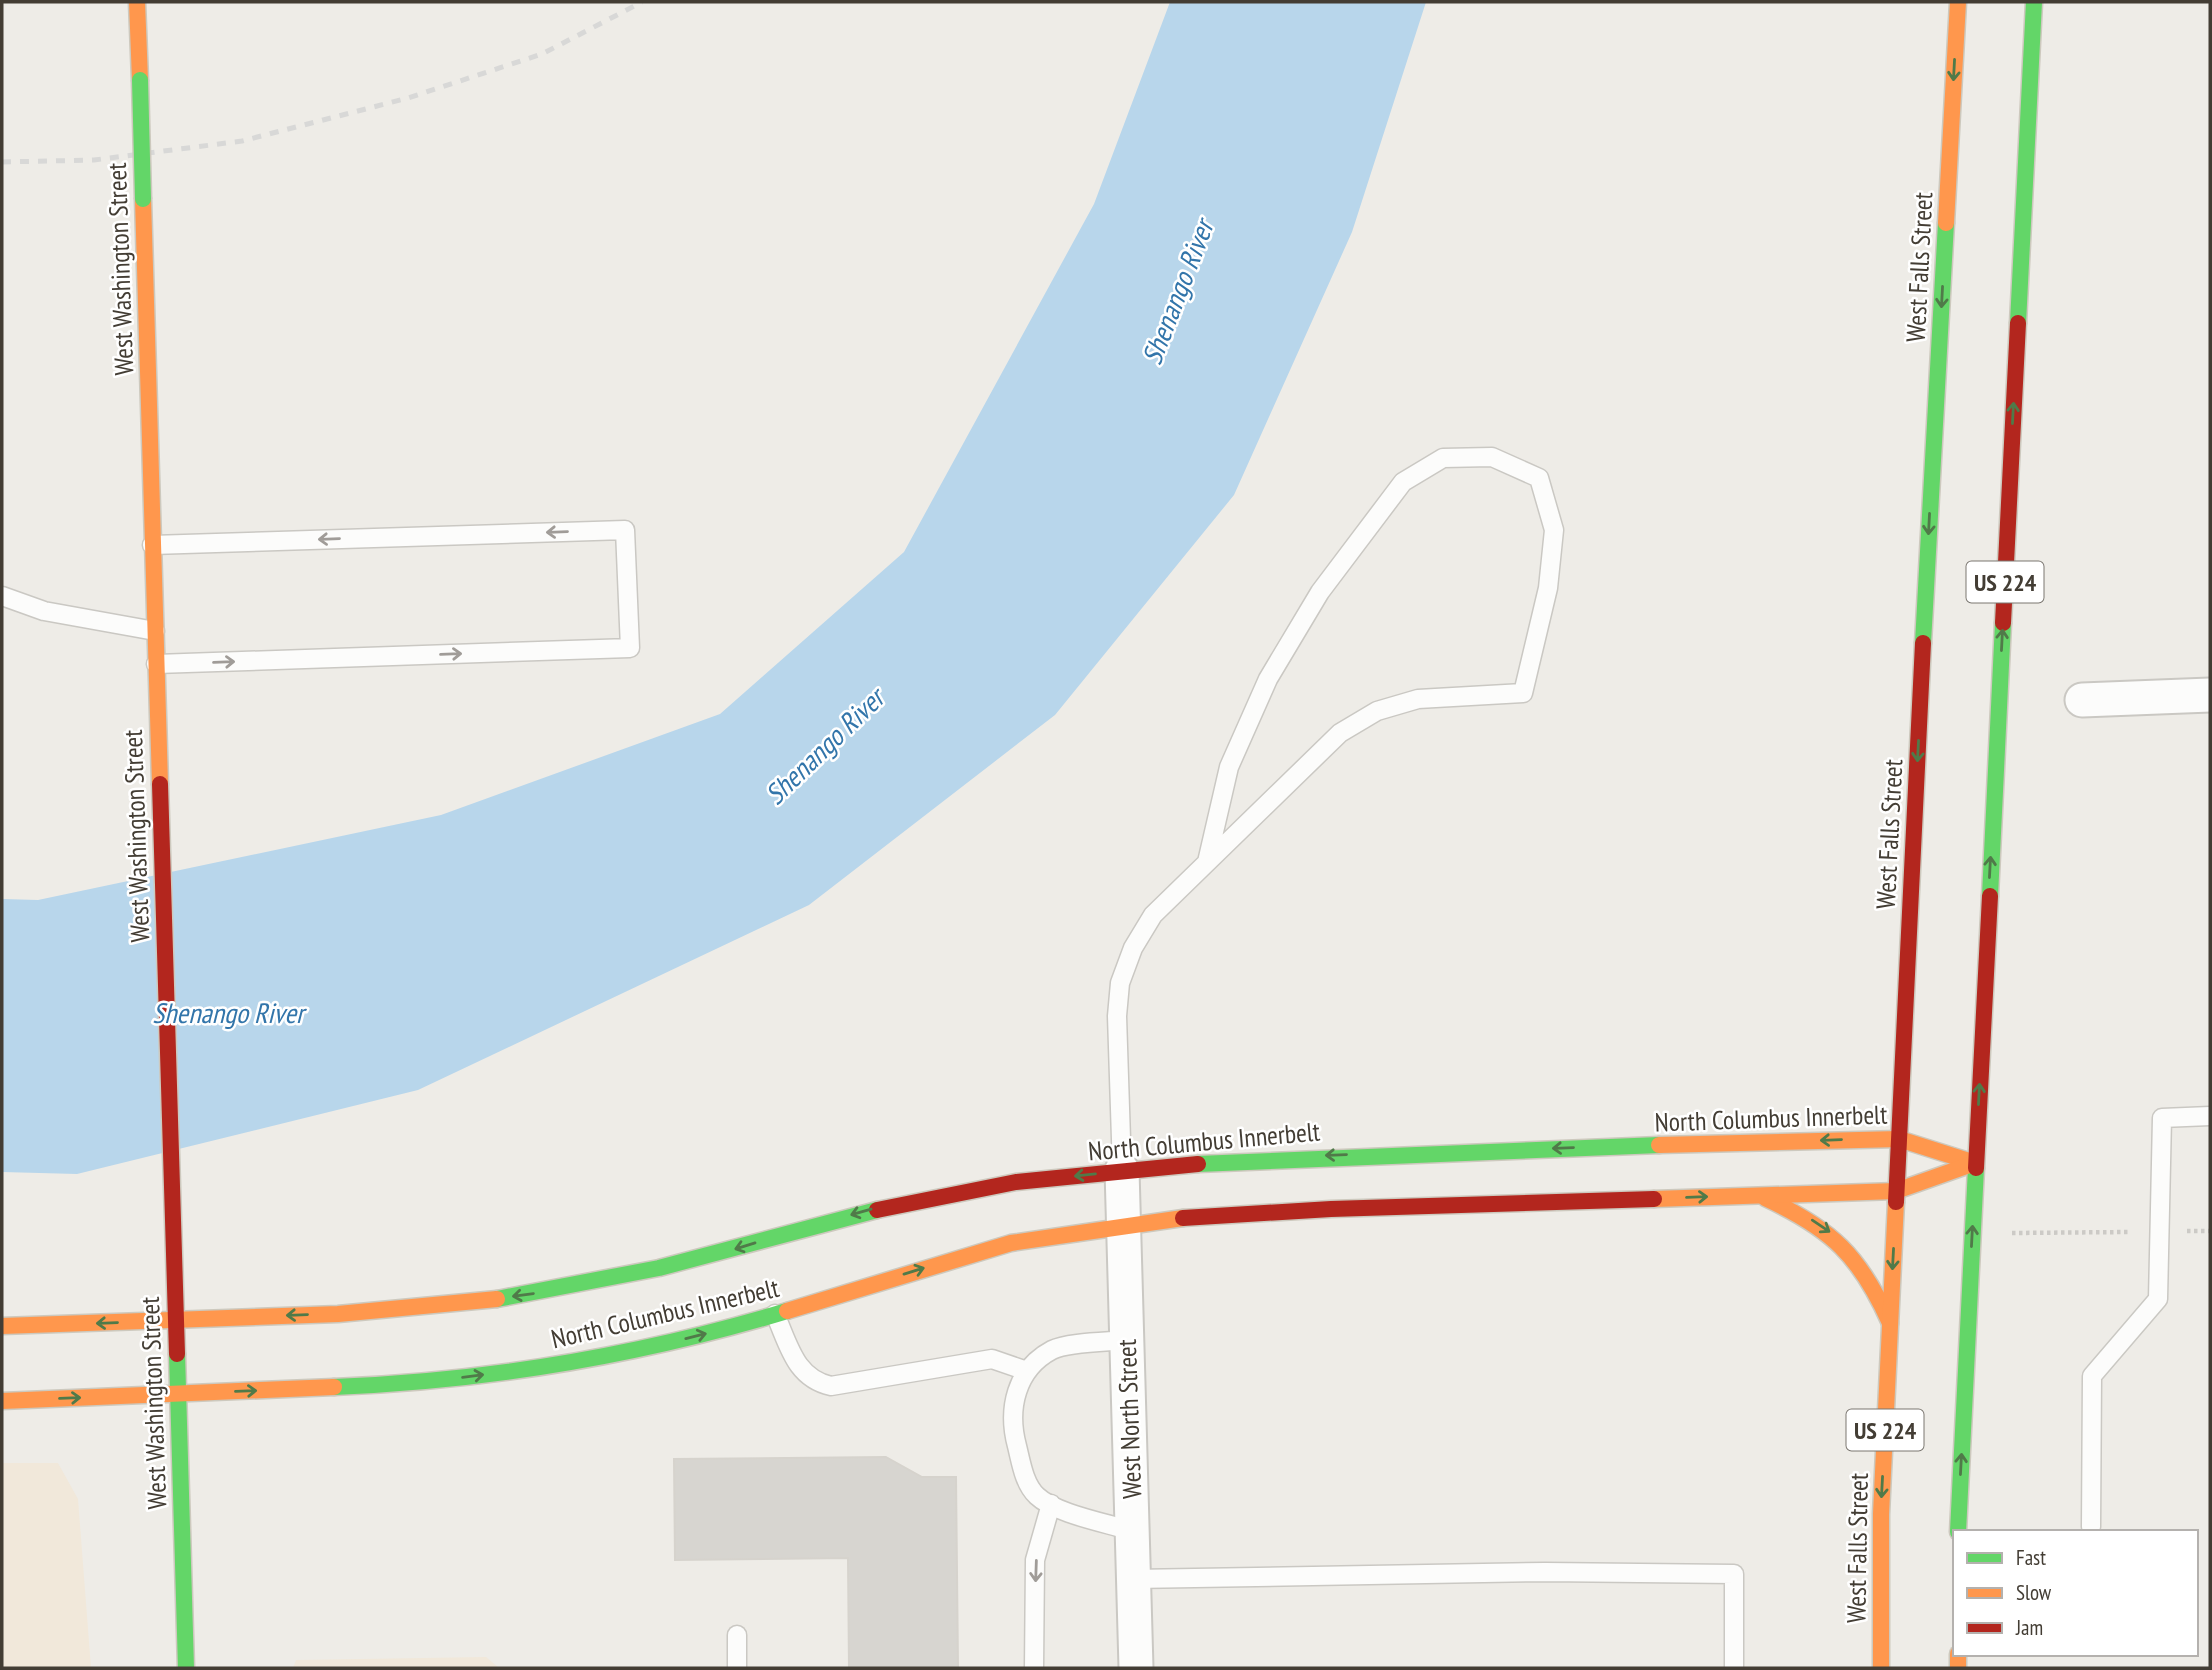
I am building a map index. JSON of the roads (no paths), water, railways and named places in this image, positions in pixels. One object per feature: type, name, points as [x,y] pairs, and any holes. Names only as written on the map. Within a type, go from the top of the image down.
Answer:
[{"type":"main road","name":"West Washington Street","points":[[137,2],[186,1668]]},
{"type":"main road","name":"West Falls Street","points":[[1881,1668],[1881,1514],[1958,2]]},
{"type":"main road","name":"US 224","points":[[1958,1530],[2034,2]]},
{"type":"main road","name":"North Columbus Innerbelt","points":[[2,1326],[361,1313],[540,1293],[634,1275],[723,1253],[877,1207],[1016,1182],[1177,1164],[1329,1155],[1899,1139],[1975,1163]]},
{"type":"main road","name":"North Columbus Innerbelt","points":[[2,1401],[366,1386],[552,1366],[649,1347],[775,1314],[1011,1243],[1123,1224],[1247,1212],[1896,1191],[1975,1163]]},
{"type":"main road","points":[[1760,1195],[1824,1227],[1844,1245],[1861,1263],[1890,1323]]},
{"type":"street","points":[[2082,700],[2210,695]]},
{"type":"street","name":"West North Street","points":[[1122,1170],[1136,1668]]},
{"type":"lane","points":[[1122,1170],[1117,1016],[1120,983],[1133,948],[1153,915],[1340,733],[1377,711],[1418,699],[1523,692],[1548,589],[1554,530],[1539,478],[1492,457],[1443,458],[1403,482],[1320,592],[1268,679],[1229,767],[1207,862]]},
{"type":"lane","points":[[152,545],[625,530],[630,648],[156,664]]},
{"type":"lane","points":[[2,596],[44,611],[155,631]]},
{"type":"lane","points":[[2091,1528],[2092,1376],[2158,1299],[2162,1118],[2210,1116]]},
{"type":"lane","points":[[775,1314],[795,1360],[813,1382],[831,1386],[992,1359],[1024,1370]]},
{"type":"lane","points":[[1126,1340],[1054,1349],[1024,1370],[1015,1396],[1014,1436],[1026,1478],[1036,1496],[1051,1504],[1132,1531]]},
{"type":"lane","points":[[1034,1668],[1035,1560],[1051,1504]]},
{"type":"lane","points":[[1133,1579],[1545,1572],[1734,1574],[1734,1668]]},
{"type":"lane","points":[[737,1635],[737,1668]]},
{"type":"water","name":"Shenango River","points":[[1170,2],[1426,2],[1352,232],[1234,495],[1055,715],[809,905],[418,1090],[77,1174],[2,1172],[2,899],[38,900],[441,815],[720,714],[904,552],[1094,204]]},
{"type":"railway","points":[[2,162],[94,160],[242,141],[408,98],[542,54],[642,2]]}]
